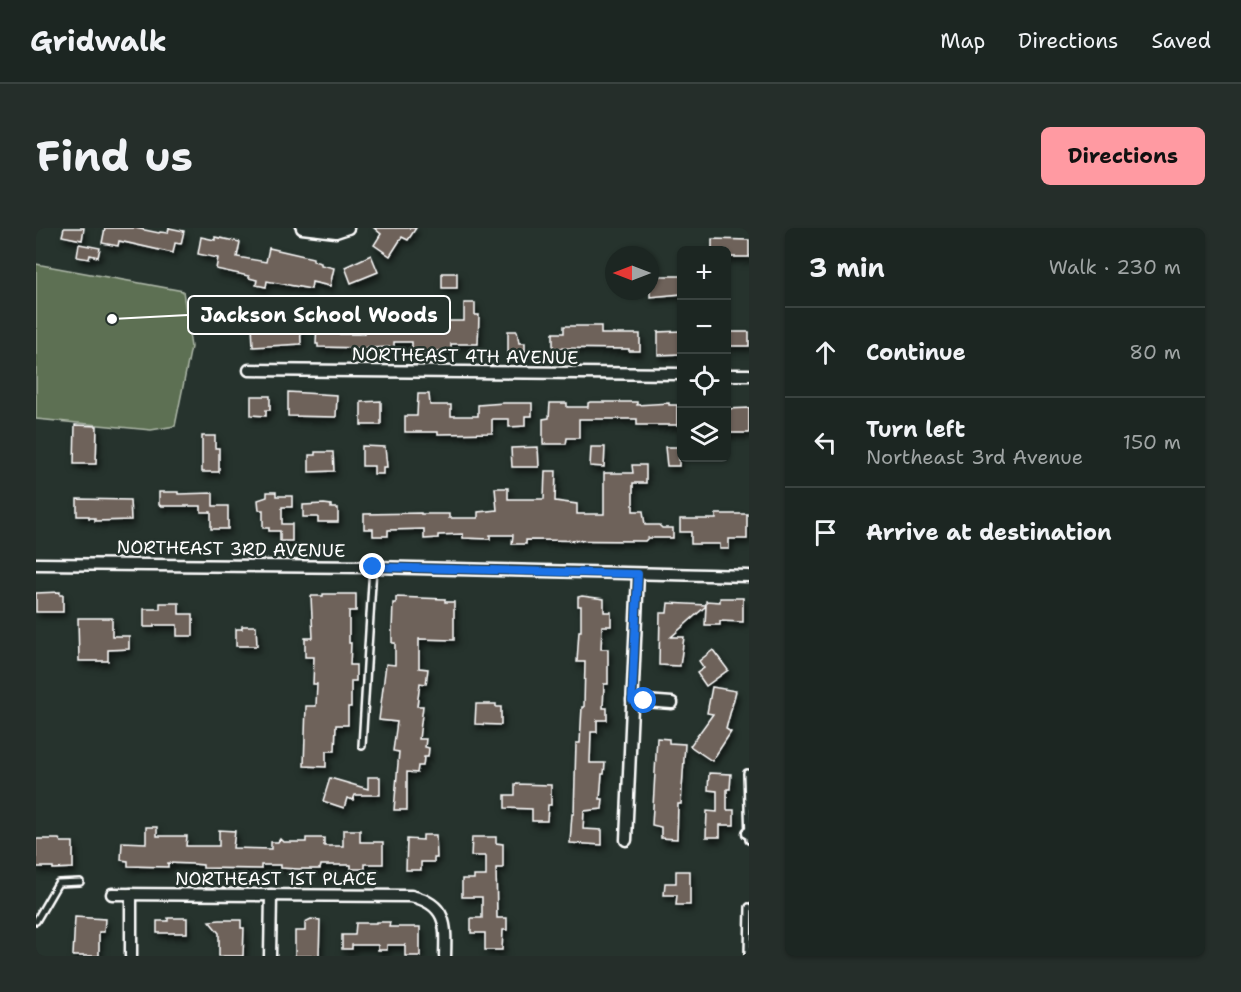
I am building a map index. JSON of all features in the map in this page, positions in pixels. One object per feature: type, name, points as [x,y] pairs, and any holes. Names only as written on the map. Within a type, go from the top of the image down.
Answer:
[{"type":"street","points":[[302,228],[336,232],[348,228]]},
{"type":"street","name":"NORTHEAST 4TH AVENUE","points":[[249,370],[677,374]]},
{"type":"street","points":[[731,375],[749,375]]},
{"type":"street","name":"NORTHEAST 3RD AVENUE","points":[[36,564],[373,567],[749,576]]},
{"type":"street","points":[[626,840],[638,574]]},
{"type":"street","points":[[632,700],[672,703]]},
{"type":"street","name":"NORTHEAST 1ST PLACE","points":[[112,894],[411,896],[429,902],[441,914],[446,930],[445,956]]},
{"type":"street","points":[[130,956],[131,894]]},
{"type":"street","points":[[270,956],[271,895]]},
{"type":"lane","points":[[362,746],[373,567]]},
{"type":"lane","points":[[747,773],[749,835]]},
{"type":"lane","points":[[36,921],[58,883],[80,882]]},
{"type":"lane","points":[[747,956],[749,907]]},
{"type":"green space","points":[[36,264],[183,291],[191,347],[175,426],[151,430],[36,419]]},
{"type":"building","points":[[64,228],[84,228],[82,240],[62,236]]},
{"type":"building","points":[[105,228],[135,228],[159,233],[168,233],[169,228],[184,231],[181,244],[175,243],[173,253],[119,241],[118,246],[102,243]]},
{"type":"building","points":[[374,228],[416,228],[408,240],[402,237],[390,256],[374,245],[381,234]]},
{"type":"building","points":[[201,237],[240,242],[237,257],[266,262],[269,248],[313,258],[313,261],[321,265],[334,268],[330,286],[312,282],[311,289],[267,281],[266,287],[256,285],[257,280],[249,276],[216,269],[218,258],[198,254]]},
{"type":"building","points":[[712,239],[749,240],[749,257],[731,257],[731,246],[712,246]]},
{"type":"building","points":[[79,244],[100,248],[98,257],[90,255],[89,259],[77,257]]},
{"type":"building","points":[[371,255],[378,272],[351,283],[345,267]]},
{"type":"building","points":[[442,273],[457,273],[457,288],[442,288]]},
{"type":"building","points":[[659,276],[677,276],[677,294],[659,296]]},
{"type":"building","points":[[464,303],[475,303],[475,315],[479,315],[478,344],[451,344],[451,350],[412,355],[412,342],[394,342],[394,347],[366,348],[318,347],[316,344],[317,323],[333,323],[333,329],[337,330],[336,334],[365,334],[365,315],[374,315],[374,322],[403,322],[403,325],[414,325],[414,329],[436,329],[436,321],[464,321]]},
{"type":"building","points":[[300,317],[301,344],[253,347],[252,323],[272,324],[272,318]]},
{"type":"building","points":[[564,326],[601,326],[601,334],[640,334],[640,351],[553,348],[553,333],[564,333]]},
{"type":"building","points":[[508,331],[517,331],[519,343],[525,343],[525,356],[508,356]]},
{"type":"building","points":[[677,331],[677,354],[658,355],[658,332]]},
{"type":"building","points":[[731,332],[749,332],[749,346],[731,346]]},
{"type":"building","points":[[288,392],[337,395],[336,417],[288,416]]},
{"type":"building","points":[[418,394],[429,394],[430,405],[451,405],[451,416],[478,416],[478,405],[532,403],[532,416],[525,416],[525,426],[509,427],[509,419],[492,419],[492,433],[405,432],[405,416],[417,416]]},
{"type":"building","points":[[251,396],[270,396],[270,410],[266,410],[266,416],[251,415]]},
{"type":"building","points":[[381,401],[381,425],[361,425],[361,402]]},
{"type":"building","points":[[637,402],[637,405],[669,403],[669,405],[677,405],[677,425],[637,425],[637,419],[579,419],[579,438],[567,438],[566,444],[543,444],[543,419],[549,418],[550,403],[567,403],[567,407],[588,407],[588,403]]},
{"type":"building","points":[[749,408],[749,433],[731,433],[731,409]]},
{"type":"building","points":[[75,425],[97,426],[96,464],[74,464]]},
{"type":"building","points":[[202,436],[215,436],[215,448],[219,448],[219,472],[202,472]]},
{"type":"building","points":[[362,446],[385,447],[387,467],[383,467],[383,474],[374,474],[374,466],[362,466]]},
{"type":"building","points":[[538,447],[539,467],[512,467],[511,448]]},
{"type":"building","points":[[591,447],[605,447],[604,467],[590,466]]},
{"type":"building","points":[[665,447],[677,447],[679,466],[667,466]]},
{"type":"building","points":[[315,452],[333,452],[334,471],[309,472],[309,455],[315,455]]},
{"type":"building","points":[[632,465],[646,465],[646,483],[633,483],[633,511],[643,511],[645,525],[673,528],[673,538],[648,538],[645,541],[526,540],[526,544],[512,544],[513,535],[490,535],[490,539],[463,538],[463,534],[438,535],[438,538],[424,539],[424,529],[388,530],[388,536],[373,536],[373,529],[364,529],[364,514],[421,513],[449,514],[449,518],[478,518],[478,512],[497,510],[495,488],[508,488],[508,499],[544,499],[545,471],[556,471],[555,501],[577,504],[577,514],[604,514],[604,473],[633,473]]},
{"type":"building","points":[[159,492],[213,493],[213,506],[228,506],[228,529],[211,529],[211,512],[201,512],[201,506],[159,505]]},
{"type":"building","points":[[267,492],[276,492],[276,496],[292,496],[292,507],[282,507],[282,524],[292,524],[292,541],[280,541],[280,531],[269,531],[269,528],[263,528],[263,510],[259,510],[258,500],[267,497]]},
{"type":"building","points":[[77,499],[130,500],[131,520],[95,521],[95,518],[89,518],[89,516],[77,516]]},
{"type":"building","points":[[303,505],[331,505],[331,508],[338,508],[338,522],[318,522],[318,517],[303,517]]},
{"type":"building","points":[[716,514],[747,514],[747,539],[729,539],[729,549],[720,549],[720,544],[691,544],[691,532],[680,532],[680,519],[716,519]]},
{"type":"building","points":[[60,592],[60,595],[63,595],[63,612],[36,612],[36,593]]},
{"type":"building","points":[[323,594],[356,594],[356,611],[349,611],[349,643],[351,643],[350,665],[356,665],[356,681],[351,681],[348,725],[336,725],[335,751],[326,751],[326,767],[304,766],[306,706],[316,706],[317,684],[313,684],[314,657],[305,657],[305,638],[313,638],[311,596],[323,596]]},
{"type":"building","points":[[396,597],[445,599],[445,602],[454,602],[454,640],[419,639],[419,668],[428,669],[426,684],[420,683],[417,706],[423,706],[419,739],[426,739],[425,747],[429,748],[428,757],[424,757],[423,766],[418,766],[417,773],[407,772],[407,810],[394,810],[399,752],[393,751],[397,722],[379,720],[386,664],[395,665],[395,643],[392,643],[392,631],[393,603],[396,603]]},
{"type":"building","points":[[578,597],[604,599],[604,612],[611,612],[611,626],[602,626],[601,649],[608,649],[608,684],[604,684],[603,708],[607,708],[607,720],[597,720],[597,732],[591,732],[590,763],[605,763],[600,799],[603,799],[602,809],[584,811],[583,829],[602,830],[602,845],[570,843],[572,814],[574,814],[576,743],[580,743],[582,707],[584,707],[585,662],[577,662],[579,631],[581,631],[581,606],[578,606]]},
{"type":"building","points":[[720,598],[743,598],[743,622],[720,621],[720,625],[705,625],[706,606],[671,637],[684,637],[680,666],[659,665],[660,613],[667,613],[668,603],[706,605],[706,601],[720,602]]},
{"type":"building","points":[[160,603],[179,603],[179,614],[193,614],[193,636],[177,636],[177,625],[144,627],[144,609],[160,609]]},
{"type":"building","points":[[78,618],[112,618],[112,636],[129,636],[129,649],[108,650],[108,661],[79,661]]},
{"type":"building","points":[[242,626],[256,626],[257,646],[236,646],[236,629],[242,629]]},
{"type":"building","points":[[713,650],[728,670],[706,686],[697,673],[704,668],[699,661]]},
{"type":"building","points":[[712,687],[736,691],[726,729],[731,732],[712,761],[690,746],[713,714],[707,713]]},
{"type":"building","points":[[476,704],[496,704],[496,707],[501,707],[501,725],[475,724]]},
{"type":"building","points":[[657,738],[669,739],[669,743],[685,744],[681,804],[678,804],[677,839],[661,838],[661,827],[652,825]]},
{"type":"building","points":[[709,773],[731,774],[730,789],[727,789],[727,810],[734,810],[734,825],[720,825],[720,837],[706,837],[707,811],[717,812],[717,791],[708,790]]},
{"type":"building","points":[[368,777],[380,777],[380,795],[355,795],[353,800],[347,798],[344,808],[323,801],[330,778],[368,789]]},
{"type":"building","points":[[515,784],[551,785],[551,805],[548,805],[547,821],[532,821],[532,809],[505,808],[505,795],[515,795]]},
{"type":"building","points":[[146,827],[157,827],[157,836],[187,836],[186,846],[219,846],[219,830],[235,831],[233,848],[271,849],[271,842],[278,842],[280,839],[283,842],[306,842],[306,838],[324,838],[324,846],[343,846],[343,830],[360,830],[360,842],[383,842],[383,864],[365,864],[365,869],[351,869],[351,865],[321,865],[320,869],[281,868],[281,865],[261,865],[261,869],[203,868],[203,865],[168,863],[168,867],[128,866],[128,861],[121,860],[122,842],[146,843]]},
{"type":"building","points":[[423,835],[436,835],[437,858],[434,858],[434,862],[421,862],[421,870],[406,870],[407,839],[423,840]]},
{"type":"building","points":[[472,837],[496,837],[496,843],[503,844],[503,868],[496,868],[497,918],[507,918],[507,930],[503,930],[502,950],[485,950],[485,933],[471,933],[471,918],[482,918],[482,897],[462,897],[462,879],[486,876],[486,856],[471,856]]},
{"type":"building","points":[[36,839],[59,839],[61,842],[73,842],[73,868],[36,867]]},
{"type":"building","points":[[676,871],[690,871],[690,905],[676,905],[677,895],[664,895],[665,883],[676,883]]},
{"type":"building","points":[[75,917],[105,919],[104,932],[99,932],[99,956],[73,956]]},
{"type":"building","points":[[168,918],[187,918],[187,933],[157,933],[157,921],[168,921]]},
{"type":"building","points":[[311,919],[320,920],[319,956],[295,956],[295,931],[305,931],[305,922]]},
{"type":"building","points":[[241,920],[241,928],[244,928],[243,956],[219,956],[219,933],[209,921]]},
{"type":"building","points":[[390,922],[389,927],[420,927],[420,956],[405,956],[405,945],[387,945],[387,950],[378,950],[378,945],[352,945],[352,949],[342,949],[342,935],[355,935],[356,923]]},
{"type":"place","name":"Jackson School Woods","points":[[112,319]]},
{"type":"route","points":[[373,567],[638,574],[632,700],[644,701]]}]
